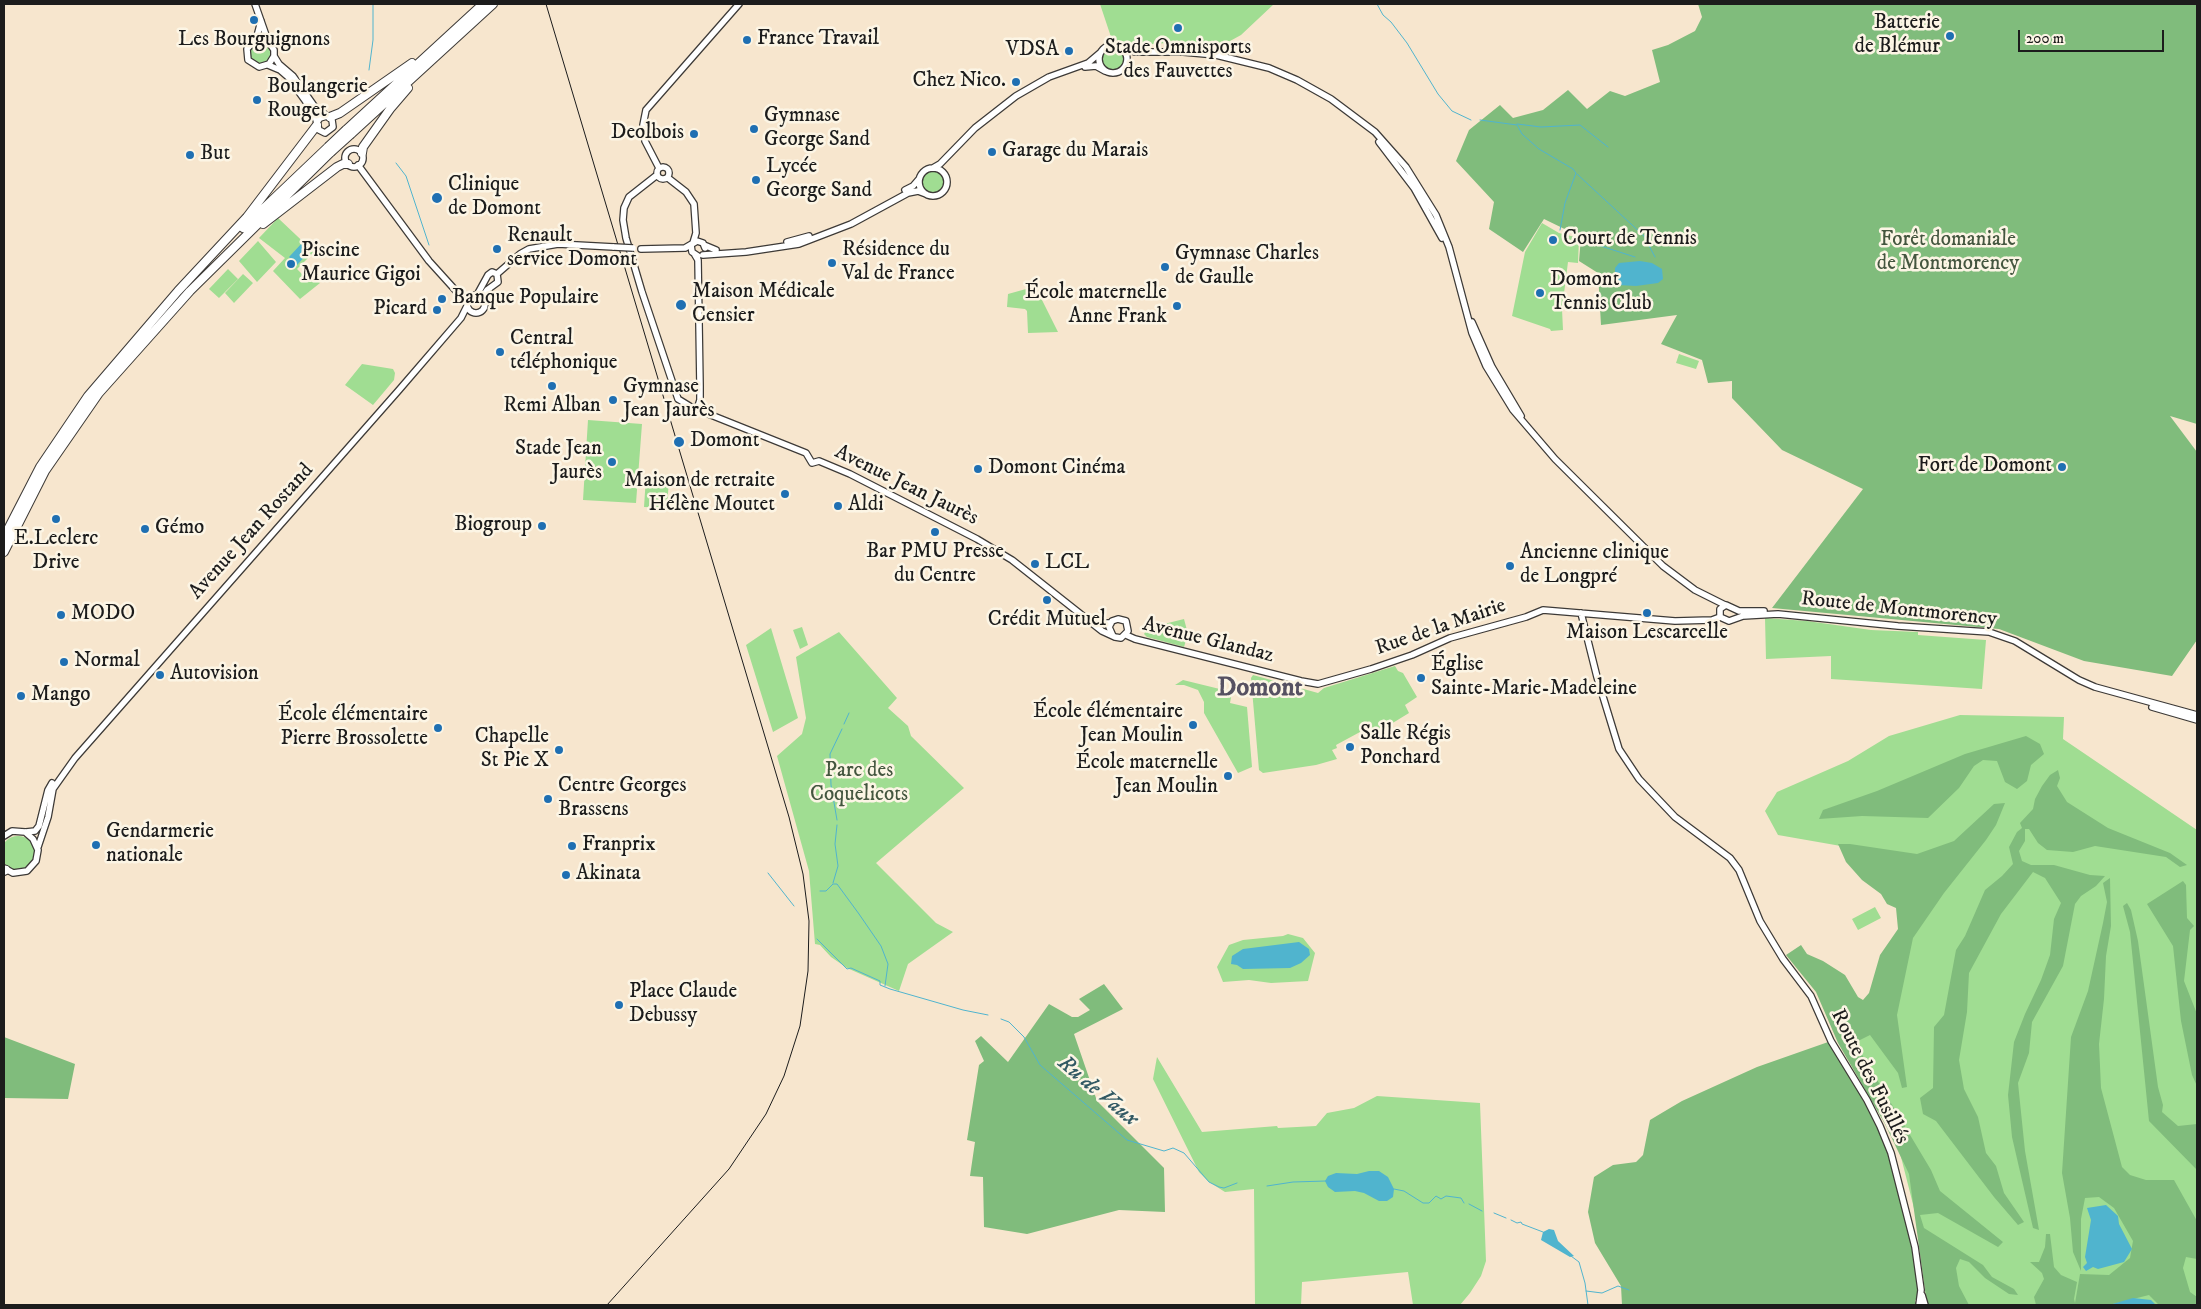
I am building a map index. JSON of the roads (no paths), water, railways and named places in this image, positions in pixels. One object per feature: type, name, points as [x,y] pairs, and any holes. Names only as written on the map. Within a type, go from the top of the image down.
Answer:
[{"type":"highway","points":[[362,154],[363,147],[398,98],[471,20],[483,4]]},
{"type":"highway","points":[[328,117],[340,113],[398,74],[493,4]]},
{"type":"highway","points":[[136,340],[224,247],[471,20]]},
{"type":"highway","points":[[4,536],[25,495],[60,437],[98,384],[247,217],[317,124]]},
{"type":"highway","points":[[4,552],[37,485],[75,426],[121,367],[190,291],[329,149]]},
{"type":"highway","points":[[190,291],[267,221],[336,167],[348,164]]},
{"type":"main road","points":[[255,4],[268,41],[274,50],[274,56],[279,64],[293,76],[315,107],[328,117],[334,125],[330,131],[323,132],[317,124],[314,113],[288,77],[280,70],[268,65],[259,67],[248,60],[247,49],[250,44],[256,40],[268,41]]},
{"type":"main road","points":[[668,178],[662,180],[657,175],[659,168],[648,148],[644,135],[644,117],[648,106],[739,4]]},
{"type":"main road","points":[[256,40],[261,19]]},
{"type":"main road","points":[[641,249],[684,248],[697,241],[714,250],[744,249],[782,244],[806,238],[864,214],[912,187],[924,170],[940,164],[975,128],[1023,91],[1050,77],[1088,63],[1110,45],[1135,52],[1183,52],[1216,55],[1262,66],[1313,88],[1358,118],[1398,157],[1423,191],[1442,227],[1463,302],[1492,367],[1535,437],[1670,572],[1695,590],[1733,607],[1736,613],[1733,618],[1726,621],[1720,613],[1715,600]]},
{"type":"main road","points":[[1122,48],[1127,54],[1127,63]]},
{"type":"main road","points":[[1100,52],[1099,60],[1105,70]]},
{"type":"main road","points":[[994,112],[1031,90],[1061,76],[1089,66],[1096,66],[1110,73],[1119,72],[1131,58],[1148,53]]},
{"type":"main road","points":[[268,65],[274,56]]},
{"type":"main road","points":[[317,124],[320,118],[328,117]]},
{"type":"main road","points":[[330,131],[348,152]]},
{"type":"main road","points":[[356,149],[362,154],[362,160],[358,165],[348,164],[345,156],[348,152],[356,149]]},
{"type":"main road","points":[[497,274],[520,254],[538,246],[558,244],[633,248],[702,255],[746,252],[799,244],[851,224],[908,193],[918,191],[936,196],[942,192],[947,183],[945,165],[953,150]]},
{"type":"main road","points":[[358,165],[429,261],[454,288],[471,312],[478,313],[483,310],[485,305],[480,296],[488,275],[492,272],[497,274]]},
{"type":"main road","points":[[659,168],[665,167],[668,169],[668,178]]},
{"type":"main road","points":[[933,168],[941,170],[945,175]]},
{"type":"main road","name":"Avenue Jean Jaurès","points":[[657,175],[629,197],[624,208],[624,220],[626,238],[675,395],[684,404],[806,453],[812,462],[819,461],[850,474],[976,539],[1012,560],[1097,627],[1113,636]]},
{"type":"main road","points":[[668,178],[686,192],[695,210],[696,233],[691,250],[698,260],[700,400],[697,409]]},
{"type":"main road","points":[[919,179],[921,190],[926,194]]},
{"type":"main road","points":[[696,233],[703,243],[705,250],[702,255]]},
{"type":"main road","points":[[454,288],[470,296],[480,296],[498,282],[497,274]]},
{"type":"main road","points":[[467,305],[470,296]]},
{"type":"main road","name":"Avenue Jean Rostand","points":[[25,832],[33,832],[37,829],[42,817],[48,790],[461,318],[467,305]]},
{"type":"main road","name":"Avenue Jean Rostand","points":[[461,318],[471,312]]},
{"type":"main road","points":[[1720,613],[1725,605]]},
{"type":"main road","name":"Route de Montmorency","points":[[1733,607],[1739,611],[1762,611],[1996,633],[2032,650],[2084,682],[2197,720]]},
{"type":"main road","name":"Rue de la Mairie","points":[[1312,683],[1325,683],[1371,669],[1412,655],[1446,640],[1526,617],[1541,610],[1675,621],[1712,620],[1720,613]]},
{"type":"main road","name":"Route des Fusillés","points":[[1581,613],[1616,743],[1625,759],[1639,779],[1675,817],[1730,858],[1744,880],[1760,921],[1783,959],[1811,996],[1831,1041],[1867,1100],[1880,1126],[1891,1153],[1906,1205],[1915,1247],[1922,1304]]},
{"type":"main road","name":"Route de Montmorency","points":[[1733,618],[1778,614]]},
{"type":"main road","name":"Avenue Jean Jaurès","points":[[1086,617],[1100,623],[1111,623]]},
{"type":"main road","points":[[1118,619],[1126,622],[1128,629],[1126,635],[1118,638],[1113,636],[1110,630],[1111,623],[1118,619]]},
{"type":"main road","name":"Avenue Glandaz","points":[[1126,635],[1135,640],[1312,683]]},
{"type":"main road","name":"Route de Montmorency","points":[[2122,696],[2197,715]]},
{"type":"main road","name":"Avenue Jean Rostand","points":[[5,870],[20,873],[27,871],[36,861],[53,789],[68,767]]},
{"type":"main road","points":[[4,836],[12,832],[25,832],[34,839],[38,847]]},
{"type":"water","points":[[302,243],[310,251],[297,265],[289,257]]},
{"type":"water","points":[[1640,261],[1652,263],[1662,269],[1663,279],[1658,283],[1636,286],[1618,285],[1615,280],[1615,268],[1619,263]]},
{"type":"water","points":[[1299,942],[1309,949],[1310,955],[1301,963],[1290,968],[1243,969],[1231,964],[1232,956],[1243,949]]},
{"type":"water","points":[[1379,1171],[1388,1177],[1394,1189],[1393,1197],[1387,1201],[1379,1201],[1364,1193],[1355,1191],[1335,1192],[1328,1187],[1325,1181],[1328,1176],[1336,1173],[1357,1174]]},
{"type":"water","points":[[2106,1205],[2118,1216],[2119,1224],[2132,1249],[2124,1262],[2098,1269],[2093,1267],[2086,1271],[2083,1267],[2087,1263],[2085,1257],[2091,1220],[2087,1208]]},
{"type":"water","points":[[1549,1229],[1554,1230],[1558,1241],[1574,1256],[1570,1257],[1541,1240],[1543,1232]]},
{"type":"water","points":[[2133,1298],[2151,1300],[2156,1305],[2109,1305]]},
{"type":"waterway","name":"Ru de Vaux","points":[[369,70],[373,40],[373,4]]},
{"type":"waterway","points":[[1377,4],[1383,15],[1391,22],[1407,43],[1438,94],[1452,111],[1471,120]]},
{"type":"waterway","points":[[1480,120],[1517,125],[1522,134],[1539,149],[1573,169],[1576,173],[1565,203],[1560,230]]},
{"type":"waterway","points":[[1517,124],[1541,127],[1580,125],[1608,147]]},
{"type":"waterway","name":"Ru de Vaux","points":[[396,163],[406,176],[429,245]]},
{"type":"waterway","points":[[1577,174],[1644,236],[1655,257]]},
{"type":"waterway","points":[[1579,239],[1635,257]]},
{"type":"waterway","points":[[844,724],[849,713]]},
{"type":"waterway","points":[[837,820],[831,785],[830,754],[842,729]]},
{"type":"waterway","points":[[833,883],[838,866],[835,844],[837,825]]},
{"type":"waterway","name":"Ru de Vaux","points":[[768,873],[794,906]]},
{"type":"waterway","points":[[820,891],[826,891],[833,884],[837,884],[881,946],[888,964],[885,986]]},
{"type":"waterway","name":"Ru de Vaux","points":[[817,939],[847,969],[851,968],[880,981],[880,985],[963,1010],[988,1015]]},
{"type":"waterway","name":"Ru de Vaux","points":[[1001,1019],[1009,1022],[1024,1037],[1040,1065],[1127,1140],[1164,1151],[1173,1148],[1184,1153],[1209,1182],[1219,1187],[1224,1188],[1237,1183]]},
{"type":"waterway","name":"Ru de Vaux","points":[[1267,1186],[1293,1182],[1326,1181]]},
{"type":"waterway","name":"Ru de Vaux","points":[[1394,1189],[1404,1191],[1423,1203],[1429,1203],[1436,1196],[1441,1199],[1446,1196],[1461,1198],[1464,1203]]},
{"type":"waterway","name":"Ru de Vaux","points":[[1469,1204],[1482,1211]]},
{"type":"waterway","name":"Ru de Vaux","points":[[1494,1213],[1506,1218]]},
{"type":"waterway","name":"Ru de Vaux","points":[[1511,1220],[1517,1223],[1521,1222],[1543,1232]]},
{"type":"waterway","name":"Ru de Vaux","points":[[1571,1256],[1579,1262],[1585,1283],[1588,1305]]},
{"type":"waterway","points":[[1586,1291],[1602,1293],[1618,1286],[1629,1290]]},
{"type":"railway","points":[[546,4],[789,817],[803,874],[809,921],[808,971],[800,1026],[784,1076],[766,1114],[729,1169],[607,1305]]},
{"type":"place","name":"Les Bourguignons","points":[[254,20]]},
{"type":"place","name":"Stade Omnisports des Fauvettes","points":[[1178,28]]},
{"type":"place","name":"Batterie de Blémur","points":[[1950,36]]},
{"type":"place","name":"France Travail","points":[[747,40]]},
{"type":"place","name":"VDSA","points":[[1069,51]]},
{"type":"place","name":"Chez Nico.","points":[[1016,82]]},
{"type":"place","name":"Boulangerie Rouget","points":[[257,100]]},
{"type":"place","name":"Gymnase George Sand","points":[[754,129]]},
{"type":"place","name":"Deolbois","points":[[694,134]]},
{"type":"place","name":"Garage du Marais","points":[[992,152]]},
{"type":"place","name":"But","points":[[190,155]]},
{"type":"place","name":"Lycée George Sand","points":[[756,180]]},
{"type":"place","name":"Clinique de Domont","points":[[437,198]]},
{"type":"place","name":"Court de Tennis","points":[[1553,240]]},
{"type":"place","name":"Renault service Domont","points":[[497,249]]},
{"type":"place","name":"Résidence du Val de France","points":[[832,263]]},
{"type":"place","name":"Piscine Maurice Gigoi","points":[[291,264]]},
{"type":"place","name":"Gymnase Charles de Gaulle","points":[[1165,267]]},
{"type":"place","name":"Domont Tennis Club","points":[[1540,293]]},
{"type":"place","name":"Banque Populaire","points":[[442,299]]},
{"type":"place","name":"Maison Médicale Censier","points":[[681,305]]},
{"type":"place","name":"École maternelle Anne Frank","points":[[1177,306]]},
{"type":"place","name":"Picard","points":[[437,310]]},
{"type":"place","name":"Central téléphonique","points":[[500,352]]},
{"type":"place","name":"Remi Alban","points":[[552,386]]},
{"type":"place","name":"Gymnase Jean Jaurès","points":[[613,400]]},
{"type":"place","name":"Domont","points":[[679,442]]},
{"type":"place","name":"Stade Jean Jaurès","points":[[612,462]]},
{"type":"place","name":"Fort de Domont","points":[[2062,467]]},
{"type":"place","name":"Domont Cinéma","points":[[978,469]]},
{"type":"place","name":"Maison de retraite Hélène Moutet","points":[[785,494]]},
{"type":"place","name":"Aldi","points":[[838,506]]},
{"type":"place","name":"E.Leclerc Drive","points":[[56,519]]},
{"type":"place","name":"Biogroup","points":[[542,526]]},
{"type":"place","name":"Gémo","points":[[145,529]]},
{"type":"place","name":"Bar PMU Presse du Centre","points":[[935,532]]},
{"type":"place","name":"LCL","points":[[1035,564]]},
{"type":"place","name":"Ancienne clinique de Longpré","points":[[1510,566]]},
{"type":"place","name":"Crédit Mutuel","points":[[1047,600]]},
{"type":"place","name":"Maison Lescarcelle","points":[[1647,613]]},
{"type":"place","name":"MODO","points":[[61,615]]},
{"type":"place","name":"Normal","points":[[64,662]]},
{"type":"place","name":"Autovision","points":[[160,675]]},
{"type":"place","name":"Église Sainte-Marie-Madeleine","points":[[1421,678]]},
{"type":"place","name":"Mango","points":[[21,696]]},
{"type":"place","name":"École élémentaire Jean Moulin","points":[[1193,725]]},
{"type":"place","name":"École élémentaire Pierre Brossolette","points":[[438,728]]},
{"type":"place","name":"Salle Régis Ponchard","points":[[1350,747]]},
{"type":"place","name":"Chapelle St Pie X","points":[[559,750]]},
{"type":"place","name":"École maternelle Jean Moulin","points":[[1228,776]]},
{"type":"place","name":"Centre Georges Brassens","points":[[548,799]]},
{"type":"place","name":"Gendarmerie nationale","points":[[96,845]]},
{"type":"place","name":"Franprix","points":[[572,846]]},
{"type":"place","name":"Akinata","points":[[566,875]]},
{"type":"place","name":"Place Claude Debussy","points":[[619,1005]]},
{"type":"district","name":"Domont","points":[[1260,690]]},
{"type":"park label","name":"Forêt domaniale de Montmorency","points":[[1948,253]]},
{"type":"park label","name":"Parc des Coquelicots","points":[[859,784]]}]
